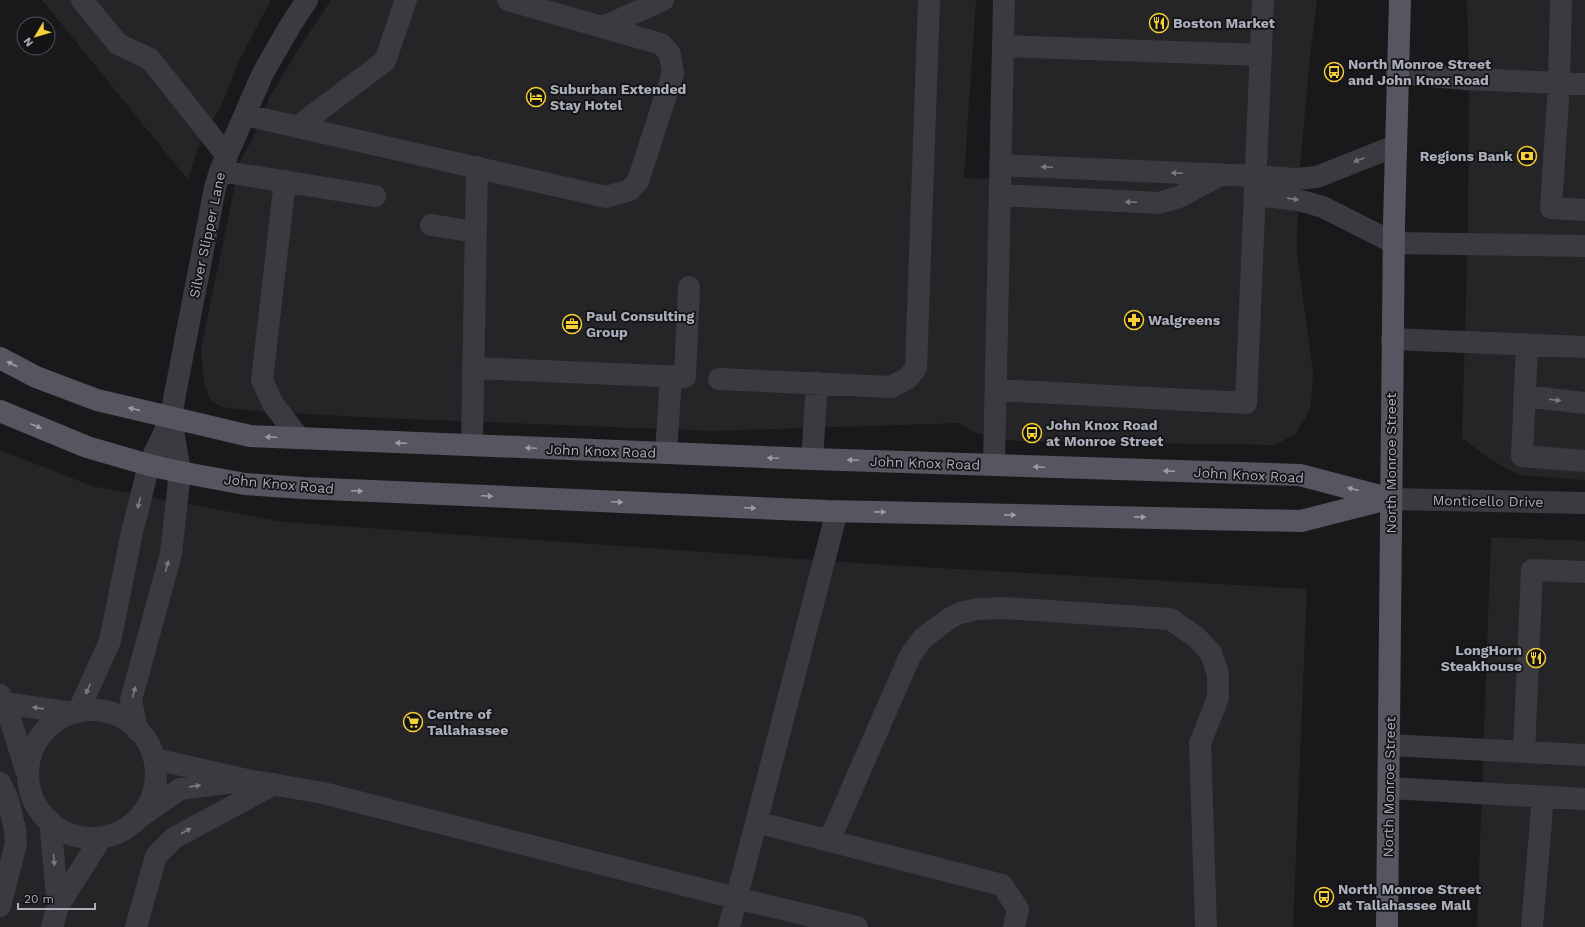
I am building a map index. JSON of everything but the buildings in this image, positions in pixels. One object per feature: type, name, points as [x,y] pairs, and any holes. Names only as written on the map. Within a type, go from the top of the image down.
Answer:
[{"type":"main road","name":"North Monroe Street","points":[[1387,927],[1390,788],[1392,339],[1395,146],[1400,0]]},
{"type":"main road","name":"John Knox Road","points":[[0,358],[36,377],[97,400],[250,436],[812,459],[1300,475],[1391,498]]},
{"type":"main road","name":"John Knox Road","points":[[0,411],[87,447],[149,465],[245,484],[303,488],[837,511],[1301,521],[1391,498]]},
{"type":"street","points":[[82,0],[118,44],[150,59],[223,164],[285,182],[375,196]]},
{"type":"street","name":"Silver Slipper Lane","points":[[75,712],[110,641],[132,532],[149,465],[171,418],[214,188],[263,73],[307,0]]},
{"type":"street","points":[[297,127],[385,61],[406,0]]},
{"type":"street","points":[[245,115],[606,197],[630,190],[638,181],[673,73],[670,54],[661,44],[508,0]]},
{"type":"street","points":[[602,28],[663,0]]},
{"type":"street","points":[[719,379],[891,387],[908,378],[916,368],[929,0]]},
{"type":"street","points":[[994,465],[1004,0]]},
{"type":"street","points":[[996,390],[1246,403],[1263,0]]},
{"type":"street","points":[[1561,0],[1559,83],[1552,208],[1585,210]]},
{"type":"street","points":[[1003,46],[1261,55]]},
{"type":"street","points":[[1397,73],[1465,79],[1585,84]]},
{"type":"street","points":[[1255,186],[1317,177],[1395,146]]},
{"type":"street","points":[[1001,165],[1220,175],[1323,207],[1394,243],[1585,246]]},
{"type":"street","points":[[472,445],[477,167]]},
{"type":"street","points":[[1000,195],[1158,203],[1179,197],[1220,175]]},
{"type":"street","points":[[285,182],[262,380],[273,404],[299,438]]},
{"type":"street","points":[[431,225],[476,232]]},
{"type":"street","points":[[473,368],[685,376],[689,287]]},
{"type":"street","points":[[1392,339],[1585,347]]},
{"type":"street","points":[[1527,345],[1522,456],[1585,461]]},
{"type":"street","points":[[666,453],[671,376]]},
{"type":"street","points":[[812,459],[817,383]]},
{"type":"street","points":[[1524,396],[1585,403]]},
{"type":"street","name":"Silver Slipper Lane","points":[[138,730],[131,700],[170,554],[180,472],[171,418]]},
{"type":"street","name":"Monticello Drive","points":[[1391,498],[1585,503]]},
{"type":"street","points":[[729,927],[837,511]]},
{"type":"street","points":[[1524,751],[1532,570],[1585,572]]},
{"type":"street","points":[[829,841],[910,656],[923,638],[950,618],[960,613],[978,609],[1004,608],[1170,619],[1196,636],[1211,653],[1218,674],[1218,698],[1200,743],[1206,927]]},
{"type":"street","points":[[139,819],[151,801],[156,780],[155,759],[146,739],[131,723],[113,713],[92,710],[75,712],[3,699],[33,797],[43,815],[59,829],[79,837],[101,838],[121,832],[139,819],[180,789],[247,780]]},
{"type":"street","points":[[28,777],[30,756],[39,738],[53,723],[75,712]]},
{"type":"street","points":[[1389,745],[1585,755]]},
{"type":"street","points":[[155,759],[247,780],[323,793],[736,898],[857,927]]},
{"type":"street","points":[[0,783],[8,800],[15,830],[16,844],[0,906]]},
{"type":"street","points":[[136,927],[156,856],[174,838],[274,784]]},
{"type":"street","points":[[1390,788],[1585,799]]},
{"type":"street","points":[[1532,927],[1543,797]]},
{"type":"street","points":[[50,821],[58,906]]},
{"type":"street","points":[[756,822],[1002,885],[1018,909],[1014,927]]},
{"type":"street","points":[[52,927],[58,906],[101,838]]},
{"type":"shaded area","points":[[42,0],[271,0],[241,57],[222,104],[199,145],[188,180]]},
{"type":"shaded area","points":[[331,0],[976,0],[964,178],[1000,179],[1004,0],[1317,0],[1310,57],[1298,190],[1297,253],[1313,372],[1311,402],[1308,414],[1296,433],[1276,445],[1015,441],[975,433],[960,423],[713,431],[380,418],[256,411],[222,407],[210,400],[204,382],[201,349],[240,161],[252,140],[270,96],[299,48]]},
{"type":"shaded area","points":[[1467,0],[1585,0],[1585,480],[1519,475],[1491,460],[1462,438],[1468,228],[1469,79]]},
{"type":"shaded area","name":"Centre of Tallahassee","points":[[0,450],[92,486],[284,522],[871,564],[1307,589],[1293,927],[0,927]]},
{"type":"shaded area","points":[[1491,537],[1585,541],[1585,927],[1477,927]]},
{"type":"place","name":"Boston Market","points":[[1159,23]]},
{"type":"place","name":"North Monroe Street and John Knox Road","points":[[1334,72]]},
{"type":"place","name":"Suburban Extended Stay Hotel","points":[[536,97]]},
{"type":"place","name":"Regions Bank","points":[[1527,156]]},
{"type":"place","name":"Walgreens","points":[[1134,320]]},
{"type":"place","name":"Paul Consulting Group","points":[[572,324]]},
{"type":"place","name":"John Knox Road at Monroe Street","points":[[1032,433]]},
{"type":"place","name":"LongHorn Steakhouse","points":[[1536,658]]},
{"type":"place","name":"Centre of Tallahassee","points":[[413,722]]},
{"type":"place","name":"North Monroe Street at Tallahassee Mall","points":[[1324,897]]}]
